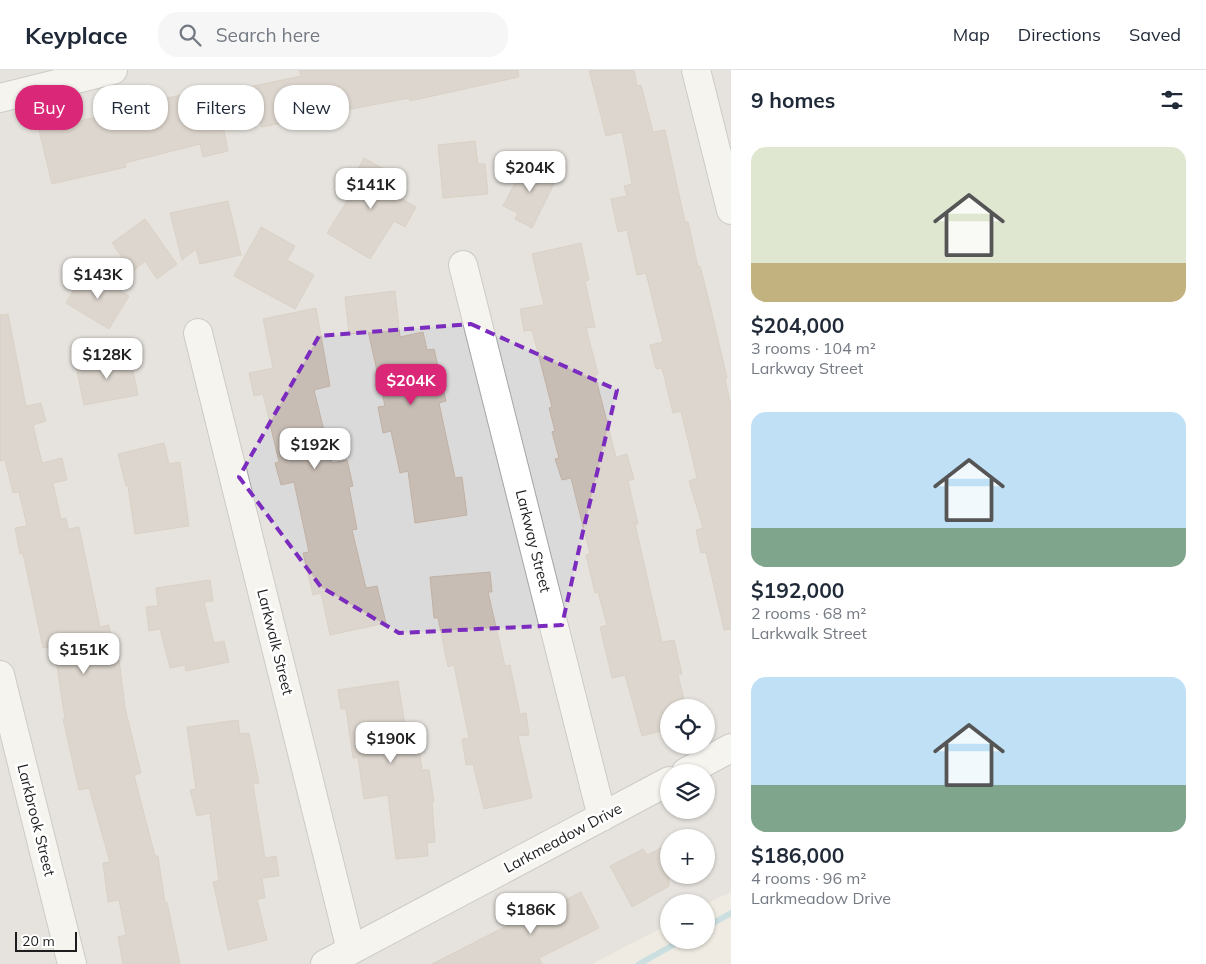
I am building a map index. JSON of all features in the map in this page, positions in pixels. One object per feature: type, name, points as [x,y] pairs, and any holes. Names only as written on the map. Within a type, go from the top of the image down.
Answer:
[{"type":"street","points":[[0,98],[114,70]]},
{"type":"street","points":[[696,70],[731,210]]},
{"type":"street","name":"Larkway Street","points":[[464,265],[602,817]]},
{"type":"street","name":"Larkwalk Street","points":[[198,333],[351,950]]},
{"type":"street","name":"Larkbrook Street","points":[[0,675],[72,964]]},
{"type":"street","points":[[701,764],[731,748]]},
{"type":"street","name":"Larkmeadow Drive","points":[[325,964],[660,787]]},
{"type":"highlighted area","points":[[471,324],[617,390],[562,625],[399,633],[321,587],[239,477],[319,336]]},
{"type":"shaded area","points":[[0,70],[731,70],[731,892],[715,900],[715,894],[660,894],[660,929],[592,964],[0,964]]},
{"type":"building","points":[[299,70],[518,70],[519,77],[410,101],[409,98],[349,109],[349,85],[274,85],[274,125],[264,126],[264,85],[258,85],[301,76]]},
{"type":"building","points":[[589,70],[634,70],[637,86],[641,85],[653,132],[665,130],[685,222],[688,222],[698,267],[700,266],[710,305],[727,378],[725,379],[731,406],[731,629],[724,630],[706,552],[701,553],[696,530],[703,528],[689,481],[697,478],[681,411],[673,413],[662,368],[656,369],[650,345],[663,342],[646,273],[637,275],[627,230],[618,232],[611,199],[627,196],[624,186],[632,184],[622,132],[606,136]]},
{"type":"building","points":[[178,96],[178,130],[224,130],[228,151],[203,157],[200,144],[125,163],[126,167],[52,184],[39,130],[83,130],[83,120],[93,118],[93,130],[168,130],[168,98]]},
{"type":"building","points":[[475,141],[478,164],[485,164],[488,194],[443,198],[438,145]]},
{"type":"building","points":[[364,158],[405,181],[397,196],[416,207],[405,227],[394,221],[370,259],[327,233],[358,183],[352,180]]},
{"type":"building","points":[[527,160],[558,176],[532,228],[515,219],[518,213],[503,206]]},
{"type":"building","points":[[228,201],[241,255],[200,264],[196,249],[182,260],[170,213]]},
{"type":"building","points":[[145,219],[177,264],[157,279],[145,261],[132,272],[112,243]]},
{"type":"building","points":[[261,227],[295,246],[287,260],[314,275],[295,309],[234,276]]},
{"type":"building","points":[[581,243],[589,280],[585,281],[595,327],[586,328],[598,374],[595,375],[616,457],[627,454],[634,479],[628,481],[638,524],[635,524],[662,642],[674,640],[682,674],[678,675],[684,699],[660,699],[660,731],[642,736],[625,675],[612,678],[600,627],[607,625],[598,592],[595,593],[586,555],[590,554],[571,478],[562,480],[555,459],[559,458],[552,432],[555,431],[549,408],[552,407],[532,330],[524,331],[520,309],[544,305],[532,254]]},
{"type":"building","points":[[86,270],[129,296],[109,329],[66,303]]},
{"type":"building","points":[[395,291],[400,337],[423,332],[427,350],[434,349],[446,401],[439,403],[455,478],[462,477],[467,515],[415,523],[408,471],[400,473],[391,431],[383,433],[378,407],[385,406],[368,331],[349,334],[345,297]]},
{"type":"building","points":[[316,308],[330,386],[314,390],[332,463],[347,460],[353,486],[349,487],[357,529],[352,530],[366,588],[377,586],[386,623],[330,635],[321,593],[313,595],[303,553],[309,552],[294,482],[281,485],[275,463],[279,462],[263,394],[254,396],[249,373],[273,368],[263,319]]},
{"type":"building","points":[[8,314],[26,406],[41,403],[46,421],[33,425],[42,463],[62,458],[67,480],[53,483],[61,519],[66,518],[68,529],[79,527],[100,627],[109,625],[115,660],[119,659],[125,708],[141,773],[134,775],[155,856],[158,856],[165,903],[167,902],[180,964],[123,964],[118,937],[126,935],[119,900],[108,902],[103,863],[110,862],[89,788],[79,790],[63,719],[65,719],[54,646],[43,648],[23,553],[20,554],[15,528],[27,526],[19,492],[13,493],[5,460],[0,461],[0,315]]},
{"type":"building","points":[[130,356],[138,395],[84,405],[76,366]]},
{"type":"building","points":[[164,443],[169,464],[180,462],[189,526],[135,534],[128,486],[126,486],[118,454]]},
{"type":"building","points":[[490,572],[492,592],[488,592],[505,666],[510,665],[520,714],[526,713],[529,735],[518,736],[532,798],[484,809],[473,764],[466,765],[462,739],[469,738],[454,665],[448,667],[438,618],[434,618],[430,577]]},
{"type":"building","points":[[210,580],[213,601],[204,602],[214,643],[224,641],[229,662],[186,671],[185,665],[170,668],[160,629],[149,631],[146,607],[158,606],[156,588]]},
{"type":"building","points":[[398,681],[405,726],[416,724],[422,770],[429,770],[434,801],[432,802],[435,842],[427,843],[428,856],[396,859],[388,795],[364,799],[358,758],[353,758],[346,709],[341,709],[338,690]]},
{"type":"building","points":[[238,720],[240,734],[249,733],[259,783],[253,784],[265,858],[276,856],[279,876],[262,878],[265,898],[257,899],[267,940],[228,950],[213,882],[219,881],[210,813],[197,816],[190,790],[196,789],[187,727]]},
{"type":"building","points":[[660,848],[660,884],[669,884],[669,886],[632,907],[610,866],[643,849],[647,855]]},
{"type":"building","points":[[581,892],[599,928],[539,958],[542,964],[432,964],[536,911],[534,906],[553,896],[557,904]]},
{"type":"waterway","points":[[715,922],[731,913]]},
{"type":"waterway","points":[[639,964],[666,949]]}]
